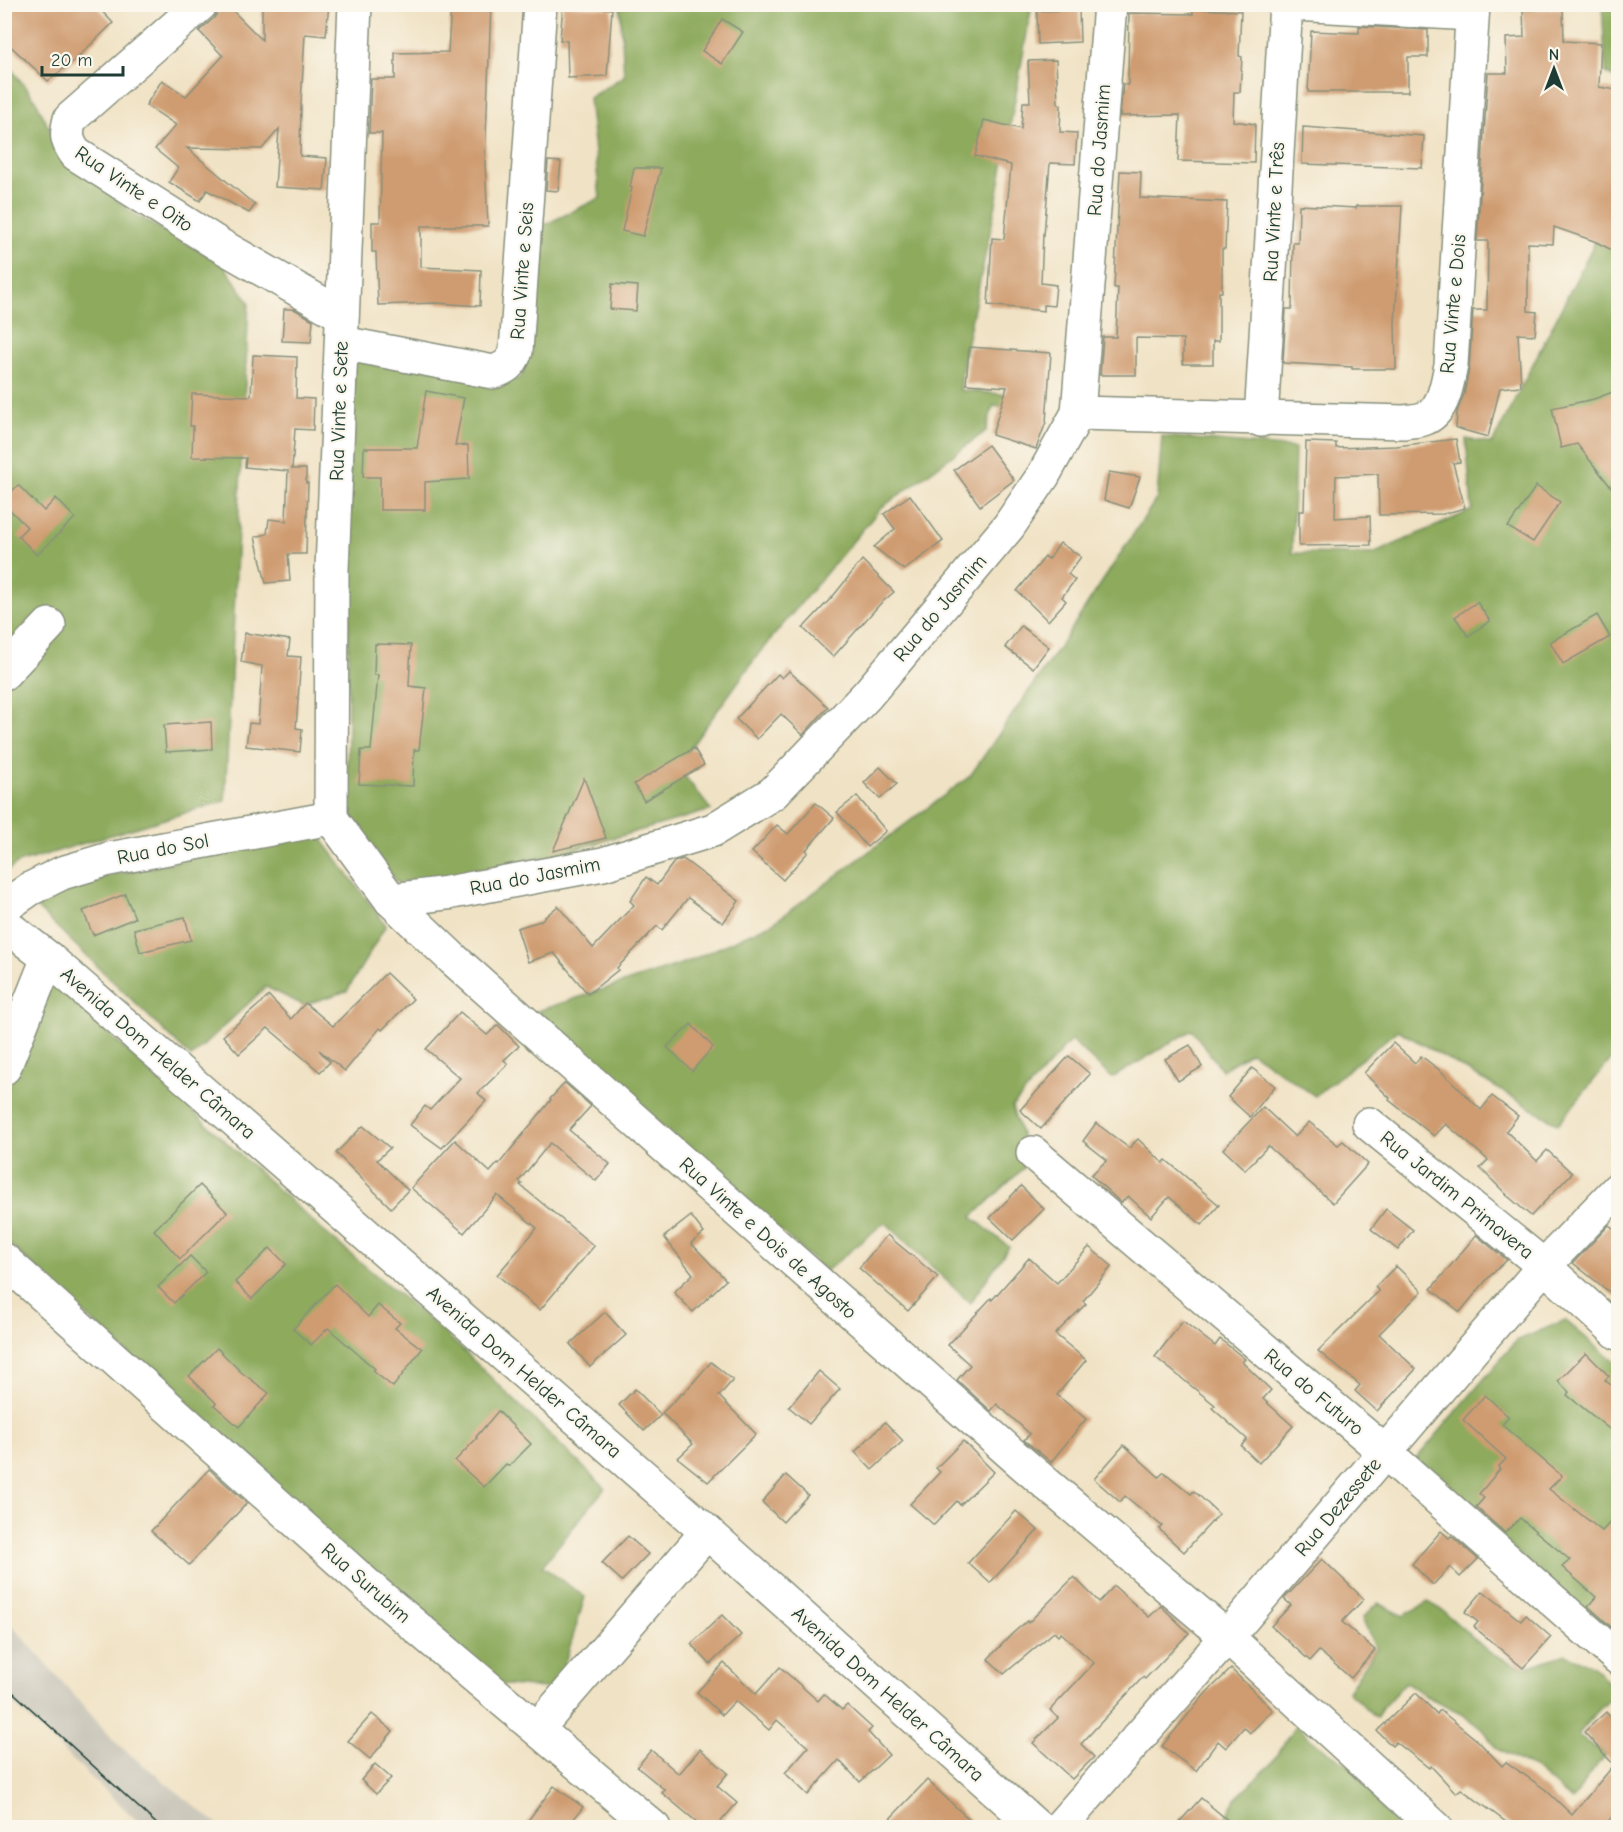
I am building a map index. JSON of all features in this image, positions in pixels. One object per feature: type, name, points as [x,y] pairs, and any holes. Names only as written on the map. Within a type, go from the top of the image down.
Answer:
[{"type":"street","name":"Rua Vinte e Oito","points":[[201,4],[70,119],[66,132],[67,142],[76,154],[218,244],[342,329]]},
{"type":"street","name":"Rua Vinte e Sete","points":[[331,818],[332,569],[355,4]]},
{"type":"street","name":"Rua Vinte e Seis","points":[[342,329],[493,372],[504,369],[512,362],[516,351],[540,4]]},
{"type":"street","name":"Rua do Jasmim","points":[[391,900],[447,893],[603,864],[712,830],[772,793],[867,695],[1009,526],[1044,476],[1078,413],[1110,4]]},
{"type":"street","name":"Rua Vinte e Três","points":[[1261,420],[1286,4]]},
{"type":"street","name":"Rua Vinte e Dois","points":[[1078,413],[1261,420],[1404,422],[1425,419],[1437,410],[1445,392],[1451,365],[1473,9],[1295,4]]},
{"type":"street","points":[[4,672],[49,625]]},
{"type":"street","name":"Rua Vinte e Dois de Agosto","points":[[331,818],[391,900],[462,967],[1022,1463],[1227,1637],[1437,1827]]},
{"type":"street","name":"Rua do Sol","points":[[4,907],[30,889],[62,873],[109,859],[331,818]]},
{"type":"street","name":"Avenida Dom Helder Câmara","points":[[4,924],[48,958],[707,1532],[1038,1827]]},
{"type":"street","points":[[4,1068],[48,958]]},
{"type":"street","name":"Rua Jardim Primavera","points":[[1370,1124],[1544,1266],[1618,1333]]},
{"type":"street","name":"Rua do Futuro","points":[[1033,1153],[1385,1452],[1618,1658]]},
{"type":"street","name":"Rua Dezessete","points":[[1059,1827],[1227,1637],[1544,1266],[1618,1189]]},
{"type":"street","name":"Rua Surubim","points":[[4,1260],[375,1592],[538,1728]]},
{"type":"street","points":[[654,1827],[538,1728],[707,1532]]},
{"type":"shaded area","points":[[4,1616],[116,1743],[221,1827],[144,1827],[5,1696]]},
{"type":"green space","points":[[620,5],[1032,5],[996,204],[964,356],[960,390],[1011,395],[1017,410],[993,406],[986,431],[880,509],[760,652],[677,766],[711,810],[503,870],[397,883],[347,817],[351,350],[496,379],[520,379],[528,358],[540,227],[600,198],[589,98],[624,76]]},
{"type":"green space","points":[[1602,5],[1618,5],[1618,80],[1606,73]]},
{"type":"green space","points":[[4,60],[35,99],[61,153],[134,214],[223,264],[249,302],[225,801],[18,863],[5,873]]},
{"type":"green space","points":[[1618,197],[1618,1051],[1558,1124],[1398,1030],[1315,1096],[1251,1052],[1222,1070],[1192,1030],[1112,1078],[1071,1040],[1012,1107],[1030,1162],[972,1217],[1009,1247],[970,1303],[885,1222],[826,1271],[657,1122],[537,1011],[687,962],[773,923],[970,776],[1066,637],[1157,498],[1162,436],[1295,448],[1292,553],[1373,554],[1472,510],[1466,439],[1492,444]]},
{"type":"green space","points":[[317,833],[386,925],[347,991],[303,1005],[266,987],[191,1057],[34,905],[82,881]]},
{"type":"green space","points":[[49,979],[322,1230],[446,1334],[605,1488],[542,1566],[585,1597],[557,1689],[483,1683],[5,1240],[5,1098]]},
{"type":"green space","points":[[1565,1320],[1618,1365],[1618,1645],[1416,1459],[1516,1341]]},
{"type":"green space","points":[[1428,1602],[1443,1611],[1489,1652],[1523,1668],[1566,1654],[1594,1666],[1616,1693],[1578,1735],[1605,1754],[1572,1800],[1537,1770],[1495,1748],[1486,1733],[1463,1714],[1426,1696],[1406,1682],[1376,1718],[1348,1691],[1376,1649],[1362,1619],[1378,1603],[1404,1616]]},
{"type":"green space","points":[[1297,1723],[1307,1737],[1350,1766],[1395,1824],[1391,1828],[1233,1828],[1226,1819],[1235,1799],[1270,1765]]},
{"type":"building","points":[[4,4],[95,4],[113,23],[75,60],[48,81],[4,40]]},
{"type":"building","points":[[219,4],[226,4],[262,40],[262,4],[329,4],[326,36],[305,34],[301,103],[300,156],[327,158],[324,190],[275,187],[279,129],[262,149],[187,148],[255,205],[249,213],[207,190],[200,201],[169,182],[178,168],[155,149],[176,125],[146,105],[162,80],[186,96],[223,56],[199,31],[214,18],[219,11]]},
{"type":"building","points":[[451,4],[491,4],[485,163],[488,226],[421,226],[421,267],[481,270],[480,306],[436,303],[378,305],[376,252],[372,252],[372,222],[380,222],[382,133],[369,133],[371,79],[395,79],[395,53],[448,52]]},
{"type":"building","points":[[563,5],[612,9],[607,76],[568,78],[567,41],[560,40]]},
{"type":"building","points":[[1193,9],[1241,11],[1240,92],[1234,92],[1233,121],[1255,124],[1254,163],[1178,161],[1180,115],[1120,116],[1123,84],[1128,85],[1129,13],[1193,14]]},
{"type":"building","points":[[1563,9],[1564,41],[1601,43],[1599,87],[1618,90],[1618,122],[1614,152],[1618,153],[1618,253],[1594,241],[1554,227],[1553,244],[1528,243],[1528,311],[1537,312],[1535,335],[1518,334],[1521,386],[1500,388],[1488,437],[1456,428],[1457,412],[1464,394],[1469,369],[1473,310],[1487,310],[1488,241],[1477,241],[1488,73],[1507,73],[1506,38],[1524,37],[1523,10]]},
{"type":"building","points":[[1079,10],[1080,42],[1038,44],[1037,11]]},
{"type":"building","points":[[722,19],[743,32],[722,64],[702,51]]},
{"type":"building","points":[[1359,26],[1428,30],[1428,57],[1408,57],[1408,92],[1308,92],[1311,31],[1359,33]]},
{"type":"building","points":[[1056,60],[1058,104],[1061,105],[1060,132],[1077,133],[1075,164],[1050,163],[1041,283],[1056,285],[1054,306],[1044,305],[1044,311],[988,305],[992,238],[1004,239],[1011,165],[975,156],[984,120],[1021,129],[1023,102],[1030,102],[1028,61]]},
{"type":"building","points":[[1303,127],[1424,136],[1422,168],[1302,164]]},
{"type":"building","points":[[548,161],[561,162],[558,191],[546,190]]},
{"type":"building","points":[[634,168],[661,168],[643,236],[622,231]]},
{"type":"building","points":[[1120,171],[1141,172],[1140,198],[1227,202],[1225,249],[1222,249],[1222,292],[1219,292],[1219,341],[1213,341],[1213,364],[1183,364],[1183,339],[1136,338],[1136,375],[1100,375],[1103,337],[1116,337],[1118,288],[1114,288]]},
{"type":"building","points":[[1299,205],[1356,208],[1356,206],[1402,206],[1395,322],[1396,369],[1352,369],[1352,367],[1283,363],[1286,309],[1292,309],[1293,243],[1298,243]]},
{"type":"building","points":[[612,284],[638,286],[636,311],[610,309]]},
{"type":"building","points":[[284,309],[294,309],[313,320],[311,342],[282,341]]},
{"type":"building","points":[[969,347],[1051,353],[1046,422],[1036,449],[992,435],[1007,387],[966,384]]},
{"type":"building","points":[[253,355],[297,357],[296,398],[314,399],[313,430],[295,429],[292,469],[306,469],[306,483],[308,483],[306,554],[288,554],[290,581],[266,583],[255,537],[267,534],[269,519],[286,521],[288,471],[245,467],[246,458],[192,457],[193,426],[190,426],[192,394],[251,396]]},
{"type":"building","points":[[1618,390],[1618,496],[1577,444],[1561,448],[1552,408],[1594,399]]},
{"type":"building","points":[[426,391],[464,398],[455,446],[468,445],[469,479],[425,482],[425,510],[380,510],[380,477],[363,477],[364,448],[417,448]]},
{"type":"building","points":[[1456,439],[1460,462],[1453,463],[1465,508],[1443,514],[1379,515],[1378,474],[1336,476],[1335,518],[1370,516],[1371,545],[1299,546],[1299,511],[1304,511],[1306,442],[1336,443],[1336,448],[1396,446]]},
{"type":"building","points":[[988,445],[1014,480],[980,506],[954,470]]},
{"type":"building","points":[[1109,472],[1140,477],[1129,508],[1104,500]]},
{"type":"building","points":[[18,485],[44,511],[56,498],[75,518],[37,555],[18,536],[27,527],[4,504],[4,499]]},
{"type":"building","points":[[1536,486],[1560,502],[1533,542],[1508,527]]},
{"type":"building","points":[[910,495],[943,541],[904,570],[874,547],[895,529],[884,514]]},
{"type":"building","points":[[1060,543],[1081,557],[1068,574],[1075,580],[1062,597],[1066,601],[1048,621],[1017,591],[1045,557],[1049,559]]},
{"type":"building","points":[[862,560],[894,592],[880,604],[833,657],[803,628]]},
{"type":"building","points":[[1477,602],[1490,621],[1468,636],[1455,617]]},
{"type":"building","points":[[1597,615],[1610,637],[1563,664],[1550,642]]},
{"type":"building","points":[[1021,626],[1049,647],[1033,668],[1005,647]]},
{"type":"building","points":[[245,633],[290,640],[288,656],[301,657],[296,728],[302,729],[300,752],[246,746],[249,723],[258,724],[262,666],[241,662]]},
{"type":"building","points":[[375,644],[411,645],[409,686],[426,688],[419,750],[414,750],[413,786],[359,784],[361,750],[371,750],[378,675],[374,675]]},
{"type":"building","points":[[789,671],[828,707],[803,735],[781,714],[757,739],[736,719],[778,674],[782,678]]},
{"type":"building","points":[[211,722],[212,749],[166,752],[164,725]]},
{"type":"building","points":[[694,748],[704,765],[644,801],[634,784]]},
{"type":"building","points":[[880,767],[897,784],[880,799],[864,783]]},
{"type":"building","points":[[584,778],[606,838],[553,851]]},
{"type":"building","points":[[857,796],[886,831],[867,847],[837,812]]},
{"type":"building","points":[[816,803],[834,818],[783,880],[752,852],[777,825],[788,834]]},
{"type":"building","points":[[683,859],[739,901],[723,923],[688,898],[662,930],[657,926],[617,968],[618,970],[588,994],[554,953],[528,962],[517,928],[540,921],[558,906],[593,948],[634,905],[630,901],[646,877],[657,885],[674,862]]},
{"type":"building","points":[[125,894],[135,918],[93,935],[83,911]]},
{"type":"building","points":[[185,917],[191,940],[140,952],[134,929]]},
{"type":"building","points":[[386,973],[413,999],[382,1030],[380,1028],[345,1071],[319,1050],[330,1062],[320,1072],[268,1028],[239,1054],[223,1036],[269,996],[291,1019],[305,1003],[333,1026]]},
{"type":"building","points":[[460,1012],[487,1035],[498,1025],[519,1046],[504,1060],[508,1064],[478,1093],[486,1101],[442,1148],[410,1125],[425,1106],[430,1110],[460,1078],[426,1049]]},
{"type":"building","points":[[691,1024],[713,1047],[692,1071],[667,1047]]},
{"type":"building","points":[[1393,1043],[1415,1063],[1421,1056],[1442,1072],[1481,1110],[1492,1096],[1518,1116],[1506,1131],[1537,1161],[1547,1150],[1572,1173],[1531,1216],[1480,1168],[1488,1160],[1446,1124],[1434,1136],[1389,1100],[1390,1098],[1364,1073]]},
{"type":"building","points":[[1190,1045],[1202,1067],[1178,1081],[1165,1059]]},
{"type":"building","points":[[1069,1056],[1090,1074],[1041,1129],[1020,1110]]},
{"type":"building","points":[[1252,1068],[1275,1086],[1250,1117],[1228,1097]]},
{"type":"building","points":[[565,1083],[591,1106],[569,1130],[610,1164],[596,1181],[550,1143],[519,1181],[522,1184],[520,1185],[594,1246],[540,1310],[497,1275],[537,1228],[497,1195],[464,1233],[411,1188],[455,1140],[490,1172]]},
{"type":"building","points":[[1263,1107],[1295,1137],[1309,1122],[1338,1145],[1343,1141],[1368,1164],[1333,1203],[1268,1146],[1245,1170],[1223,1149]]},
{"type":"building","points":[[1096,1123],[1129,1148],[1138,1139],[1163,1163],[1166,1160],[1219,1205],[1202,1225],[1169,1197],[1151,1217],[1128,1196],[1121,1203],[1091,1175],[1107,1160],[1083,1141]]},
{"type":"building","points":[[363,1126],[390,1148],[377,1160],[408,1190],[391,1208],[336,1153]]},
{"type":"building","points":[[200,1185],[227,1212],[180,1259],[154,1230]]},
{"type":"building","points":[[1021,1186],[1044,1209],[1013,1240],[990,1218]]},
{"type":"building","points":[[1386,1209],[1413,1230],[1398,1250],[1371,1229]]},
{"type":"building","points":[[691,1216],[704,1233],[691,1243],[726,1280],[693,1312],[674,1292],[693,1274],[664,1237]]},
{"type":"building","points":[[1609,1225],[1618,1232],[1618,1299],[1573,1263]]},
{"type":"building","points":[[887,1235],[938,1277],[908,1311],[859,1268]]},
{"type":"building","points":[[1476,1235],[1507,1260],[1489,1277],[1460,1312],[1431,1289]]},
{"type":"building","points":[[1089,1247],[1112,1266],[1083,1301],[1086,1304],[1055,1334],[1086,1360],[1057,1395],[1086,1419],[1051,1462],[1024,1440],[1030,1434],[997,1404],[991,1411],[957,1380],[970,1365],[948,1345],[1029,1258],[1057,1283]]},
{"type":"building","points":[[270,1248],[286,1264],[252,1299],[235,1282]]},
{"type":"building","points":[[190,1256],[206,1272],[174,1303],[158,1287]]},
{"type":"building","points":[[1396,1266],[1422,1291],[1379,1334],[1416,1369],[1377,1411],[1355,1391],[1360,1385],[1318,1351],[1379,1291],[1375,1287]]},
{"type":"building","points":[[335,1284],[368,1317],[378,1305],[400,1323],[395,1328],[422,1349],[393,1387],[328,1328],[311,1345],[293,1329]]},
{"type":"building","points":[[605,1312],[626,1335],[590,1367],[570,1344]]},
{"type":"building","points":[[1183,1321],[1215,1346],[1220,1339],[1245,1359],[1242,1362],[1271,1390],[1263,1399],[1293,1426],[1259,1463],[1241,1446],[1247,1439],[1212,1408],[1215,1405],[1155,1357]]},
{"type":"building","points":[[217,1348],[241,1372],[269,1393],[239,1427],[214,1405],[216,1403],[189,1376]]},
{"type":"building","points":[[1586,1353],[1609,1376],[1605,1380],[1618,1391],[1618,1436],[1567,1395],[1569,1392],[1558,1381]]},
{"type":"building","points":[[711,1362],[733,1380],[719,1396],[756,1434],[708,1482],[678,1458],[693,1444],[662,1413],[683,1394]]},
{"type":"building","points":[[819,1371],[840,1389],[809,1424],[789,1407]]},
{"type":"building","points":[[635,1389],[661,1415],[644,1431],[619,1405]]},
{"type":"building","points":[[1485,1395],[1509,1417],[1502,1425],[1562,1476],[1549,1489],[1602,1531],[1618,1514],[1618,1633],[1588,1606],[1596,1597],[1562,1567],[1570,1560],[1520,1518],[1505,1533],[1476,1507],[1484,1498],[1479,1494],[1506,1459],[1463,1420]]},
{"type":"building","points":[[498,1411],[531,1444],[509,1466],[506,1464],[484,1487],[455,1461]]},
{"type":"building","points":[[885,1422],[903,1441],[872,1470],[855,1452]]},
{"type":"building","points":[[963,1441],[994,1472],[960,1505],[957,1501],[934,1525],[910,1504],[940,1472],[936,1468]]},
{"type":"building","points":[[1124,1445],[1159,1477],[1164,1472],[1191,1494],[1194,1491],[1219,1514],[1184,1552],[1159,1529],[1162,1526],[1125,1496],[1120,1502],[1094,1479]]},
{"type":"building","points":[[209,1469],[247,1503],[189,1565],[151,1531]]},
{"type":"building","points":[[786,1475],[808,1495],[783,1522],[762,1502]]},
{"type":"building","points":[[1016,1511],[1038,1530],[990,1583],[968,1563]]},
{"type":"building","points":[[1441,1531],[1449,1538],[1451,1536],[1478,1559],[1460,1577],[1450,1567],[1433,1585],[1412,1564]]},
{"type":"building","points":[[628,1536],[648,1554],[622,1581],[602,1563]]},
{"type":"building","points":[[1322,1559],[1364,1599],[1342,1622],[1375,1650],[1351,1678],[1319,1651],[1310,1661],[1271,1626],[1291,1605],[1284,1599]]},
{"type":"building","points":[[1074,1577],[1099,1602],[1114,1586],[1149,1617],[1161,1606],[1189,1633],[1145,1679],[1143,1677],[1081,1744],[1094,1757],[1072,1779],[1033,1743],[1058,1718],[1050,1710],[1094,1663],[1061,1633],[1058,1636],[1054,1632],[1004,1674],[988,1659]]},
{"type":"building","points":[[1483,1591],[1521,1621],[1526,1615],[1551,1637],[1523,1668],[1474,1627],[1478,1622],[1465,1612]]},
{"type":"building","points":[[722,1615],[741,1635],[710,1664],[691,1644]]},
{"type":"building","points":[[724,1663],[756,1694],[780,1667],[818,1701],[824,1694],[842,1710],[847,1705],[872,1728],[868,1732],[889,1755],[860,1782],[839,1760],[808,1795],[785,1773],[808,1747],[777,1720],[769,1730],[735,1701],[722,1715],[697,1692]]},
{"type":"building","points":[[1231,1669],[1273,1710],[1250,1733],[1244,1727],[1226,1748],[1218,1741],[1196,1771],[1162,1746],[1206,1693]]},
{"type":"building","points":[[1416,1693],[1437,1714],[1440,1710],[1478,1741],[1502,1766],[1506,1762],[1546,1790],[1572,1815],[1614,1765],[1584,1732],[1606,1712],[1618,1726],[1618,1810],[1603,1827],[1513,1827],[1461,1789],[1456,1793],[1431,1766],[1429,1768],[1396,1742],[1392,1746],[1377,1731]]},
{"type":"building","points":[[372,1714],[393,1731],[370,1759],[348,1741]]},
{"type":"building","points":[[700,1749],[728,1773],[717,1786],[737,1803],[716,1827],[703,1827],[662,1793],[665,1790],[637,1767],[651,1750],[679,1774]]},
{"type":"building","points":[[375,1764],[391,1778],[376,1794],[361,1780]]},
{"type":"building","points":[[927,1780],[977,1827],[882,1827]]},
{"type":"building","points":[[554,1786],[583,1807],[568,1827],[523,1827]]},
{"type":"building","points":[[1201,1798],[1236,1827],[1175,1827]]},
{"type":"tram line","points":[[4,1684],[161,1828]]}]
